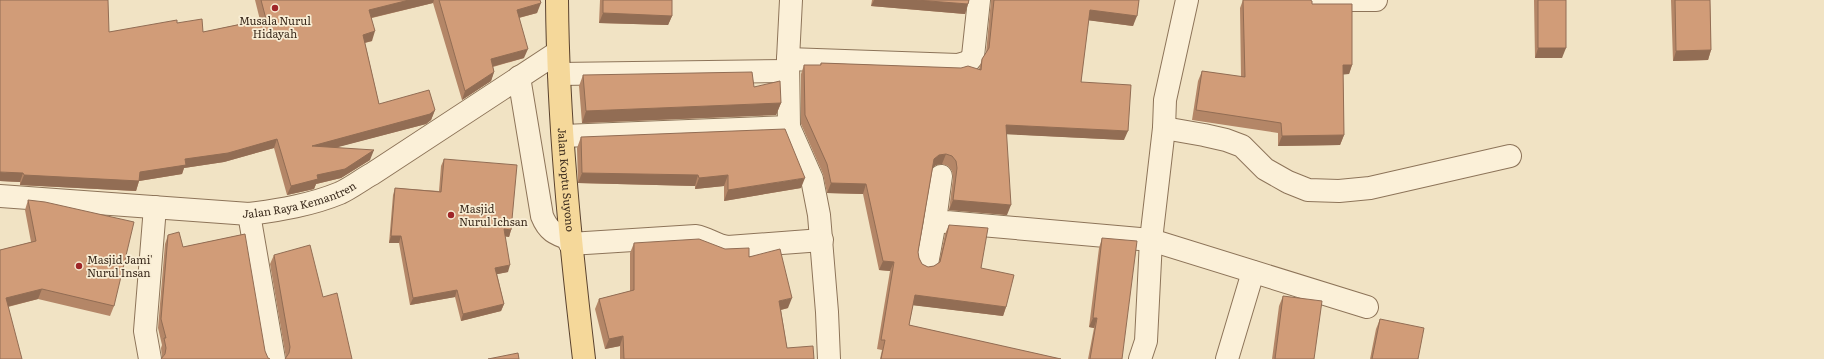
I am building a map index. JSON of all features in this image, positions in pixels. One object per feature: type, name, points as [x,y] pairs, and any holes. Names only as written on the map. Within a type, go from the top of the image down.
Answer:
[{"type":"main road","name":"Jalan Koptu Suyono","points":[[557,0],[559,74],[570,241],[584,359]]},
{"type":"street","points":[[791,0],[788,65],[789,127],[812,179],[822,240],[829,359]]},
{"type":"street","points":[[559,74],[788,65],[958,65],[968,62],[974,56],[979,0]]},
{"type":"street","points":[[1140,359],[1146,341],[1151,240],[1164,128],[1165,100],[1187,0]]},
{"type":"street","points":[[1313,0],[1376,0]]},
{"type":"street","name":"Jalan Raya Kemantren","points":[[0,196],[249,214],[279,210],[315,202],[341,192],[558,52]]},
{"type":"street","points":[[519,77],[542,216],[547,228],[555,234],[570,241],[696,236],[707,238],[720,246],[728,247],[822,240]]},
{"type":"street","points":[[563,136],[789,127]]},
{"type":"street","points":[[1164,128],[1211,136],[1242,146],[1265,169],[1288,182],[1308,190],[1339,191],[1370,188],[1510,156]]},
{"type":"street","points":[[927,264],[941,176]]},
{"type":"street","points":[[150,359],[145,331],[155,207]]},
{"type":"street","points":[[249,214],[274,359]]},
{"type":"street","points":[[935,221],[1151,240],[1367,307]]},
{"type":"street","points":[[1227,359],[1253,272]]},
{"type":"building","points":[[0,0],[108,0],[109,32],[177,20],[177,23],[202,19],[203,32],[266,19],[261,0],[409,0],[369,10],[375,31],[363,35],[379,104],[429,90],[435,110],[430,114],[312,146],[374,150],[345,169],[317,175],[318,179],[291,186],[277,139],[228,153],[185,159],[186,165],[140,172],[139,181],[24,175],[23,173],[0,172]]},
{"type":"building","points":[[439,0],[540,0],[541,3],[517,10],[528,49],[491,59],[494,72],[465,91]]},
{"type":"building","points":[[603,0],[672,0],[672,16],[603,13]]},
{"type":"building","points":[[916,0],[969,0],[968,4]]},
{"type":"building","points":[[994,0],[1139,0],[1137,16],[1090,10],[1081,82],[1131,85],[1128,131],[1006,125],[1011,205],[953,200],[957,168],[956,161],[952,156],[946,154],[939,155],[934,159],[918,252],[922,264],[928,267],[934,266],[940,262],[949,225],[988,228],[981,268],[1014,275],[1006,307],[915,295],[909,325],[1061,359],[881,359],[885,340],[881,340],[894,262],[883,261],[866,184],[831,183],[827,164],[805,115],[804,65],[821,65],[821,63],[961,68],[968,66],[981,70],[982,59],[989,48]]},
{"type":"building","points":[[1243,0],[1310,0],[1312,1],[1312,4],[1352,4],[1352,65],[1343,65],[1344,135],[1282,136],[1281,123],[1196,110],[1202,71],[1245,77]]},
{"type":"building","points":[[1538,0],[1566,0],[1566,48],[1538,48]]},
{"type":"building","points":[[1675,0],[1710,0],[1711,50],[1676,51]]},
{"type":"building","points":[[752,72],[754,87],[780,81],[781,103],[586,111],[583,75]]},
{"type":"building","points":[[785,129],[805,178],[728,190],[728,175],[699,178],[698,175],[582,173],[581,137]]},
{"type":"building","points":[[444,159],[517,165],[511,230],[504,229],[510,265],[495,268],[504,304],[463,314],[457,290],[413,298],[401,236],[391,236],[395,188],[441,192]]},
{"type":"building","name":"Masjid Jami' Nurul Insan","points":[[28,200],[45,202],[134,222],[114,306],[42,289],[6,298],[22,359],[0,359],[0,250],[36,241]]},
{"type":"building","points":[[179,232],[183,247],[245,234],[265,351],[270,359],[161,359],[165,354],[166,348],[164,338],[166,338],[161,319],[168,235]]},
{"type":"building","points":[[1102,238],[1137,241],[1122,359],[1090,359],[1097,318],[1093,318]]},
{"type":"building","points":[[699,239],[725,249],[749,248],[749,257],[780,249],[792,298],[779,301],[787,348],[813,346],[814,359],[624,359],[623,336],[609,339],[599,299],[634,290],[634,243]]},
{"type":"building","points":[[310,245],[323,297],[337,293],[352,359],[285,359],[289,353],[290,347],[274,255]]},
{"type":"building","points":[[1283,296],[1322,301],[1314,359],[1275,359]]},
{"type":"building","points":[[1380,319],[1424,328],[1418,359],[1372,359]]},
{"type":"building","points":[[518,353],[519,359],[488,359]]},
{"type":"place","name":"Musala Nurul Hidayah","points":[[275,8]]},
{"type":"place","name":"Masjid Nurul Ichsan","points":[[451,215]]},
{"type":"place","name":"Masjid Jami' Nurul Insan","points":[[79,266]]}]
